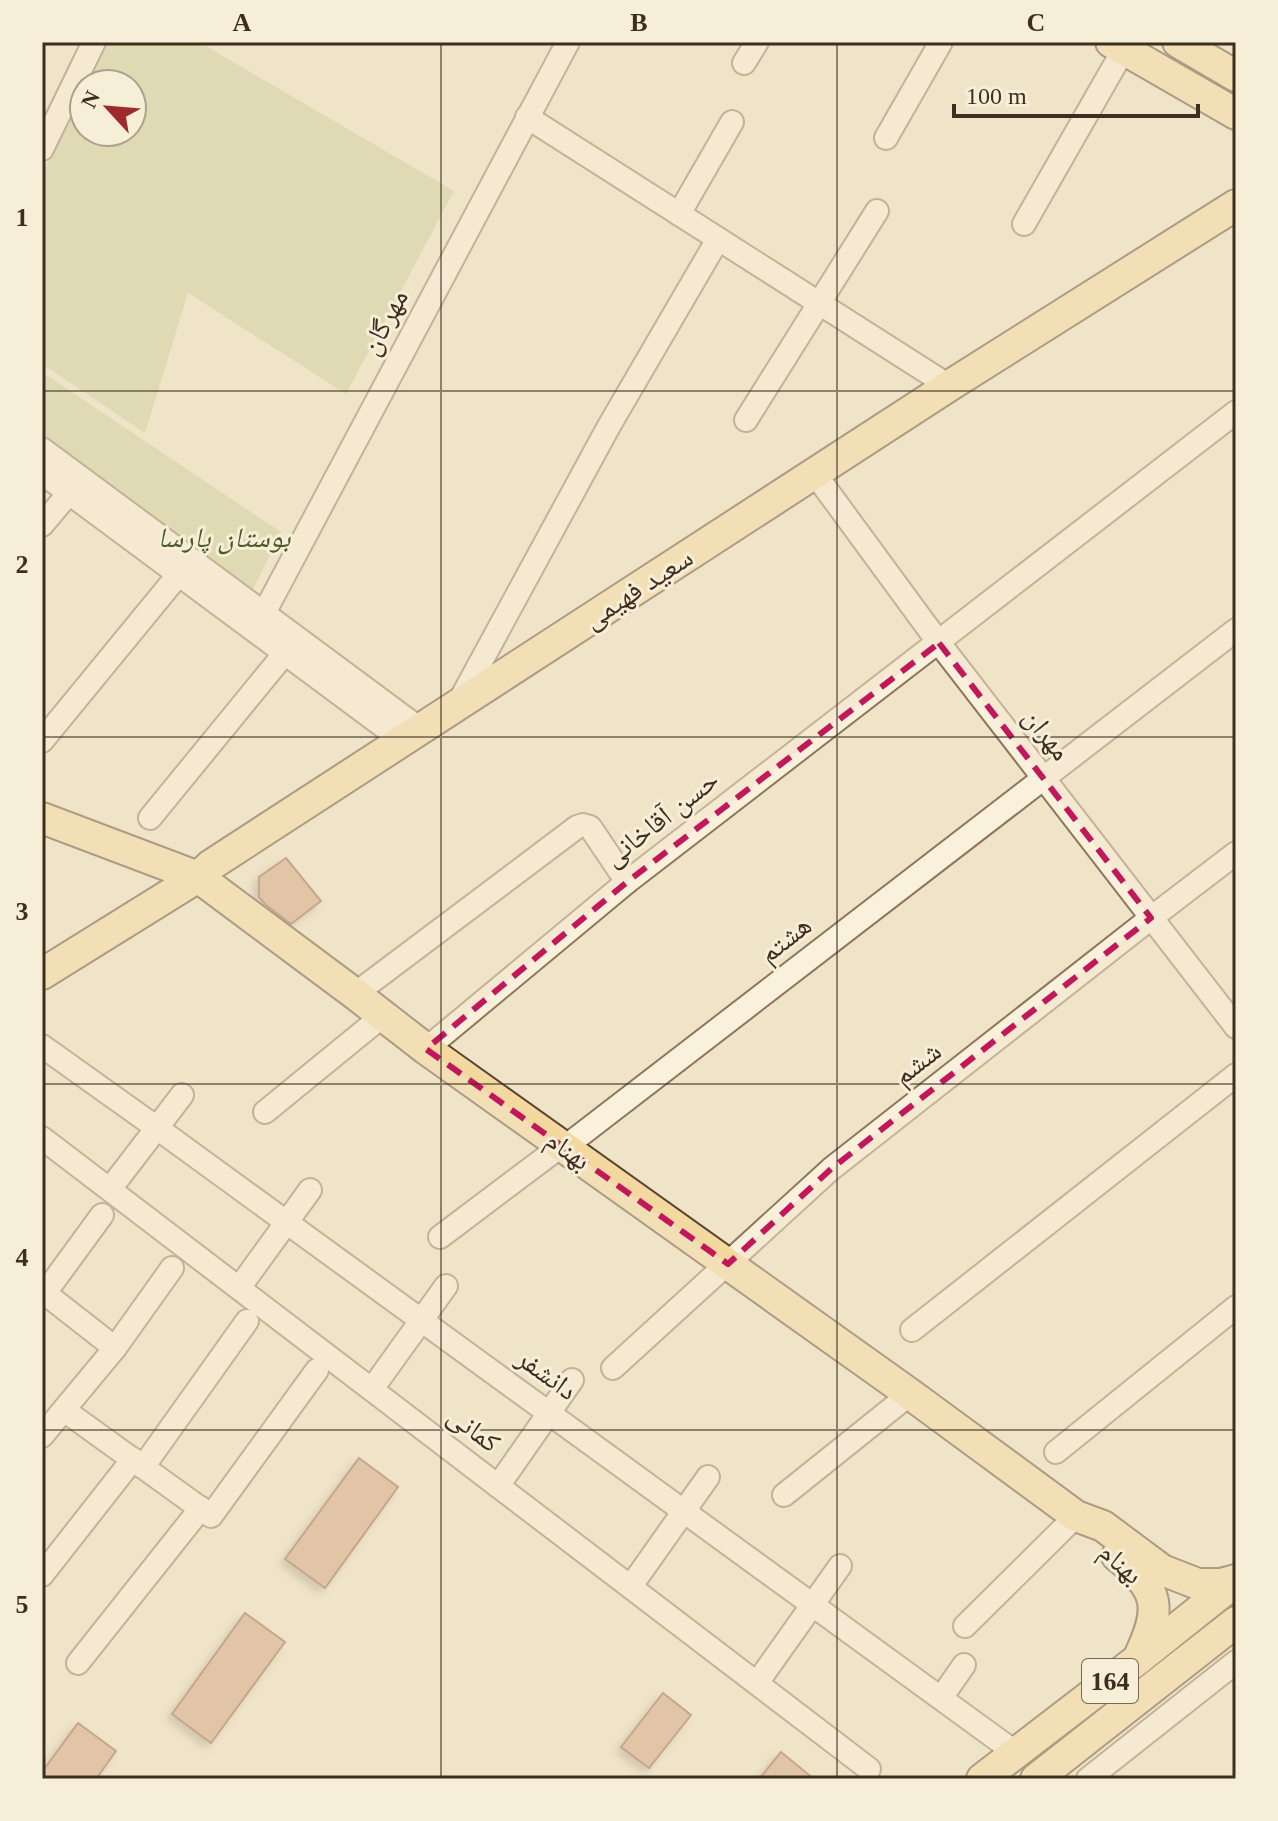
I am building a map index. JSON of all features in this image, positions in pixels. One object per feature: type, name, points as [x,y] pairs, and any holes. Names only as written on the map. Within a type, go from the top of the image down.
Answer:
[{"type":"main road","points":[[1186,44],[1236,76]]},
{"type":"main road","points":[[1118,46],[1236,114]]},
{"type":"main road","name":"سعید فهیمی","points":[[42,974],[198,877],[211,865],[457,704],[949,386],[1236,205]]},
{"type":"main road","name":"بهنام","points":[[42,818],[198,877],[559,1150],[728,1264],[1076,1516],[1103,1526],[1155,1578],[1198,1584],[1221,1584],[1236,1580]]},
{"type":"main road","name":"بهنام","points":[[1137,1660],[1153,1618],[1155,1578]]},
{"type":"main road","name":"164","points":[[982,1779],[1236,1580]]},
{"type":"main road","name":"164","points":[[1036,1779],[1236,1622]]},
{"type":"street","points":[[42,149],[94,42]]},
{"type":"street","name":"مهرگان","points":[[259,622],[568,42]]},
{"type":"street","points":[[744,63],[757,42]]},
{"type":"street","points":[[886,138],[941,42]]},
{"type":"street","points":[[1024,224],[1118,46]]},
{"type":"street","points":[[527,117],[949,386]]},
{"type":"street","points":[[679,214],[732,122]]},
{"type":"street","points":[[746,420],[877,211]]},
{"type":"street","points":[[457,704],[609,426],[718,239]]},
{"type":"street","name":"حسن آقاخانی","points":[[426,1049],[627,882],[1236,412]]},
{"type":"street","points":[[42,449],[185,567],[411,735]]},
{"type":"street","points":[[42,473],[185,567]]},
{"type":"street","name":"مهران","points":[[815,474],[939,643],[1236,1027]]},
{"type":"street","points":[[42,525],[69,493]]},
{"type":"street","points":[[42,741],[185,567]]},
{"type":"street","name":"هشتم","points":[[440,1237],[559,1150],[1236,630]]},
{"type":"street","points":[[150,818],[291,646]]},
{"type":"street","points":[[355,994],[577,827],[590,827],[627,882]]},
{"type":"street","name":"ششم","points":[[613,1368],[831,1169],[1236,853]]},
{"type":"street","points":[[265,1112],[382,1014]]},
{"type":"street","name":"دانشفر","points":[[42,1046],[1016,1753]]},
{"type":"street","points":[[912,1330],[1236,1075]]},
{"type":"street","points":[[110,1189],[182,1095]]},
{"type":"street","name":"کمانی","points":[[42,1138],[869,1769]]},
{"type":"street","points":[[239,1288],[310,1190]]},
{"type":"street","points":[[102,1215],[43,1292],[115,1348]]},
{"type":"street","points":[[42,1436],[115,1348],[172,1268]]},
{"type":"street","points":[[372,1389],[446,1286]]},
{"type":"street","points":[[1056,1452],[1236,1307]]},
{"type":"street","points":[[42,1575],[138,1463],[247,1321]]},
{"type":"street","points":[[78,1663],[206,1512],[317,1370]]},
{"type":"street","points":[[498,1486],[572,1380]]},
{"type":"street","points":[[784,1495],[910,1394]]},
{"type":"street","points":[[64,1410],[206,1512]]},
{"type":"street","points":[[631,1586],[708,1477]]},
{"type":"street","points":[[965,1626],[1076,1516]]},
{"type":"street","points":[[757,1683],[840,1566]]},
{"type":"street","points":[[1088,1779],[1236,1662]]},
{"type":"street","points":[[941,1698],[964,1665]]},
{"type":"highlighted area","points":[[939,643],[1151,918],[831,1169],[728,1264],[426,1049],[627,882]]},
{"type":"green space","points":[[106,42],[199,42],[454,191],[346,394],[188,293],[145,433],[42,364],[42,174],[68,120],[68,148],[148,148],[148,68],[93,68]]},
{"type":"green space","name":"بوستان پارسا","points":[[42,372],[281,532],[248,600],[42,447]]},
{"type":"building","points":[[286,858],[321,901],[291,924],[259,897],[259,877]]},
{"type":"building","points":[[359,1458],[398,1487],[325,1588],[285,1559]]},
{"type":"building","points":[[245,1613],[285,1642],[211,1743],[172,1714]]},
{"type":"building","points":[[663,1693],[691,1715],[649,1768],[621,1747]]},
{"type":"building","points":[[78,1723],[116,1751],[96,1779],[42,1779],[42,1772]]},
{"type":"building","points":[[781,1752],[814,1779],[759,1779]]}]
